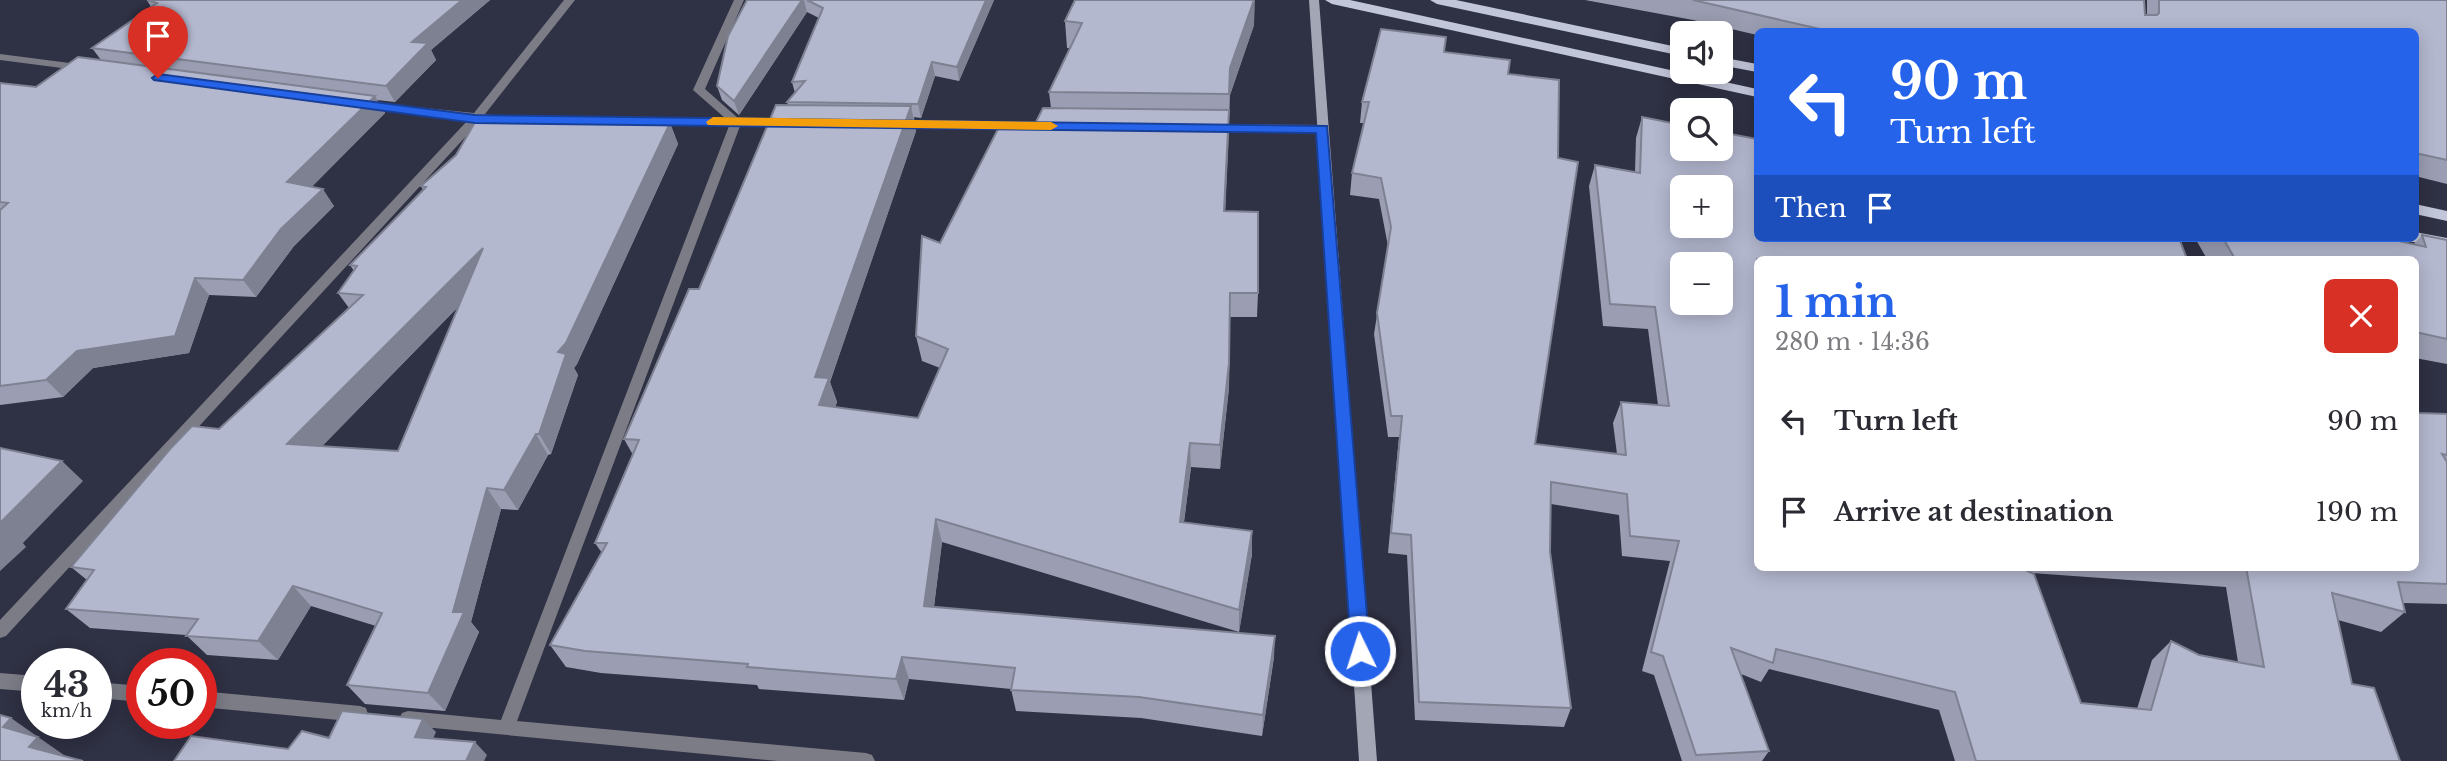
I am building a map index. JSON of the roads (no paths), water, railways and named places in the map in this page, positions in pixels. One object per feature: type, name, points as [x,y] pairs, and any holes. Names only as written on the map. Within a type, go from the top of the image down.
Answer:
[{"type":"main road","points":[[1314,0],[1368,761]]},
{"type":"main road","points":[[1332,0],[1754,92]]},
{"type":"main road","points":[[1437,0],[1670,49]]},
{"type":"main road","points":[[1733,63],[1754,67]]},
{"type":"main road","points":[[2419,210],[2447,216]]},
{"type":"main road","points":[[2419,238],[2447,244]]},
{"type":"street","points":[[0,631],[475,119],[570,0]]},
{"type":"street","points":[[736,122],[699,90],[739,0]]},
{"type":"street","points":[[0,57],[95,69]]},
{"type":"street","points":[[353,103],[475,119],[503,119]]},
{"type":"street","points":[[558,120],[806,123]]},
{"type":"street","points":[[506,728],[736,122]]},
{"type":"street","points":[[890,124],[1071,126]]},
{"type":"street","points":[[1197,127],[1323,129]]},
{"type":"street","points":[[0,681],[21,683]]},
{"type":"street","points":[[217,701],[866,761]]}]
